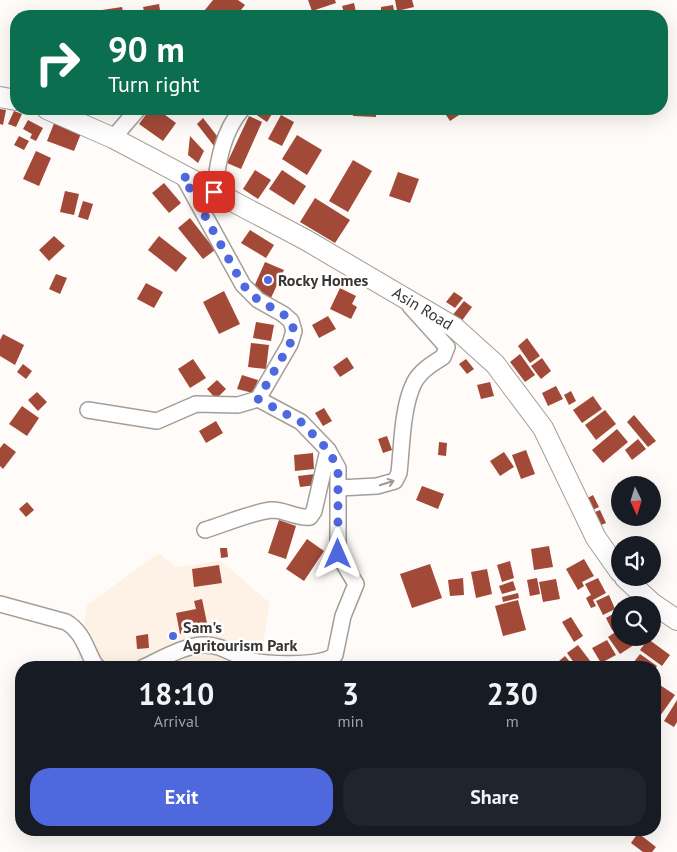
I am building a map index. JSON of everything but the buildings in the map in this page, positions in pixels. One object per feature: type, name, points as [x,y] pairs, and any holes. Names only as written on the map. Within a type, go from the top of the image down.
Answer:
[{"type":"main road","name":"Asin Road","points":[[61,115],[113,138],[306,240],[454,326],[495,364],[512,384],[543,428],[596,538],[611,559]]},
{"type":"main road","points":[[633,586],[652,604],[677,620]]},
{"type":"street","points":[[113,138],[133,115]]},
{"type":"street","points":[[214,192],[220,151],[226,135],[238,115]]},
{"type":"street","points":[[88,410],[157,421],[196,404],[238,406],[258,399],[290,344],[294,331],[291,321],[283,314],[258,300],[243,285],[183,176]]},
{"type":"street","points":[[338,488],[377,486],[395,481],[399,472],[408,398],[414,382],[426,367],[443,357],[447,346],[398,293]]},
{"type":"street","points":[[258,399],[301,422],[328,450],[338,468],[338,554],[356,584],[343,616],[335,655],[325,661]]},
{"type":"street","points":[[205,530],[270,510],[284,511],[305,518],[310,517],[314,511],[328,450]]},
{"type":"street","points":[[0,604],[66,622],[81,634],[93,661]]},
{"type":"street","points":[[158,661],[188,648],[203,645],[222,648],[254,661]]},
{"type":"shaded area","name":"Sam's Agritourism Park","points":[[159,553],[176,567],[221,561],[270,603],[260,661],[78,661],[87,605]]},
{"type":"place","name":"Rocky Homes","points":[[268,280]]},
{"type":"place","name":"Sam's Agritourism Park","points":[[173,636]]},
{"type":"route","points":[[214,192],[183,176],[243,285],[258,300],[283,314],[291,321],[294,331],[290,344],[258,399],[301,422],[328,450],[338,468],[338,554]]}]
